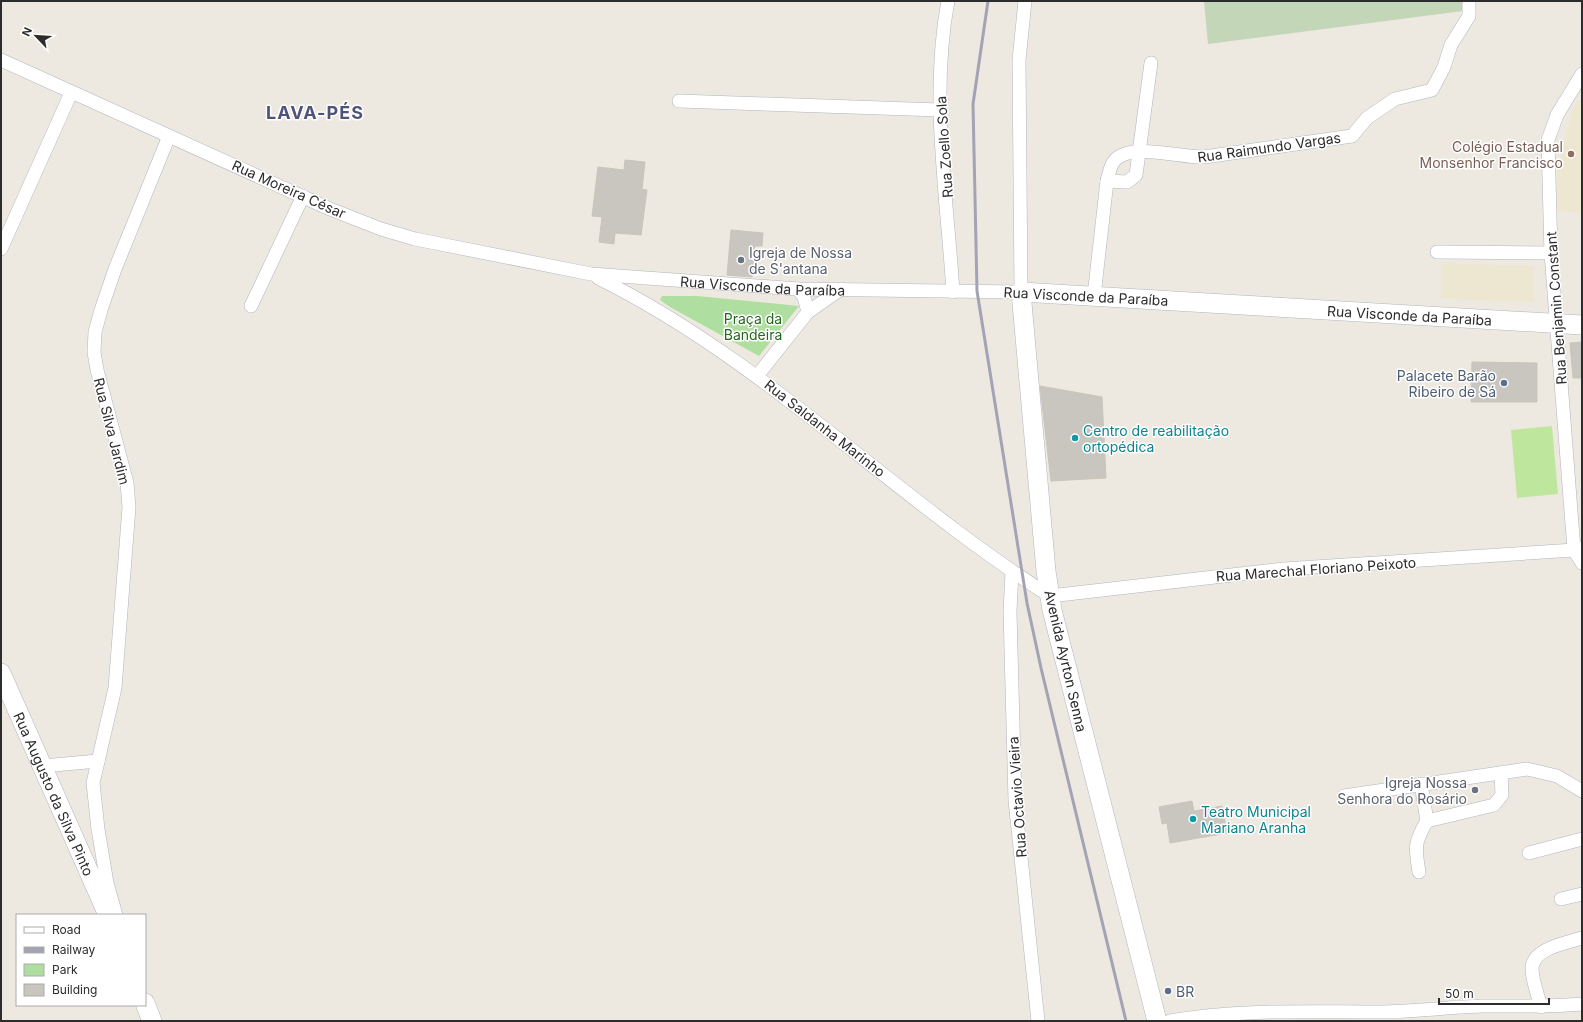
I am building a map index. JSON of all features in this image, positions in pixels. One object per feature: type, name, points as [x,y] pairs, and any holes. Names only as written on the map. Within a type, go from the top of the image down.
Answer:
[{"type":"main road","name":"Rua Visconde da Paraíba","points":[[1021,292],[1582,325]]},
{"type":"main road","name":"Avenida Ayrton Senna","points":[[1021,292],[1046,572],[1054,618],[1157,1021]]},
{"type":"main road","name":"Rua Augusto da Silva Pinto","points":[[1,673],[108,914]]},
{"type":"main road","points":[[146,1006],[152,1021]]},
{"type":"street","name":"Rua Zoello Sola","points":[[948,1],[944,20],[939,110],[953,292]]},
{"type":"street","points":[[1021,292],[1019,74],[1025,1]]},
{"type":"street","name":"Rua Raimundo Vargas","points":[[1107,181],[1110,169],[1115,159],[1128,153],[1140,151],[1204,158],[1352,136],[1367,118],[1394,99],[1432,90],[1444,67],[1451,45],[1469,16],[1469,1]]},
{"type":"street","name":"Rua Moreira César","points":[[1,60],[71,93],[356,219],[415,239],[591,274]]},
{"type":"street","points":[[1094,296],[1107,181],[1128,182],[1134,178],[1138,171],[1151,63]]},
{"type":"street","name":"Rua Benjamin Constant","points":[[1578,549],[1556,324],[1551,253],[1548,140],[1557,115],[1582,74]]},
{"type":"street","points":[[1,249],[71,93]]},
{"type":"street","points":[[679,101],[939,110]]},
{"type":"street","name":"Rua Silva Jardim","points":[[116,914],[107,883],[98,829],[93,783],[115,688],[119,650],[128,507],[127,483],[97,370],[94,352],[95,332],[115,269],[169,136]]},
{"type":"street","points":[[251,306],[303,196]]},
{"type":"street","points":[[1437,252],[1551,253]]},
{"type":"street","name":"Rua Visconde da Paraíba","points":[[591,274],[798,289],[1021,292]]},
{"type":"street","name":"Rua Saldanha Marinho","points":[[591,274],[669,316],[757,376],[1012,572],[1050,596]]},
{"type":"street","points":[[798,289],[804,297],[808,312]]},
{"type":"street","points":[[757,376],[808,312],[841,289]]},
{"type":"street","points":[[1578,549],[1582,563]]},
{"type":"street","name":"Rua Marechal Floriano Peixoto","points":[[1050,596],[1284,569],[1578,549]]},
{"type":"street","name":"Rua Octavio Vieira","points":[[1012,572],[1010,611],[1015,800],[1038,1021]]},
{"type":"street","points":[[43,766],[98,761]]},
{"type":"street","points":[[1344,796],[1527,769],[1557,776],[1582,791]]},
{"type":"street","points":[[1419,872],[1415,845],[1419,833],[1427,821],[1494,804],[1502,795],[1501,773]]},
{"type":"street","points":[[1421,784],[1427,821]]},
{"type":"street","points":[[1529,853],[1582,839]]},
{"type":"street","points":[[1561,899],[1582,894]]},
{"type":"street","points":[[1541,1007],[1532,968],[1535,959],[1547,950],[1582,938]]},
{"type":"street","points":[[1170,1021],[1226,1014],[1286,1011],[1381,1012],[1482,1006],[1541,1007],[1582,1004]]},
{"type":"street","points":[[1381,1012],[1395,1021]]},
{"type":"shaded area","name":"Colégio Estadual Monsenhor Francisco","points":[[1582,96],[1582,213],[1558,211],[1557,168],[1573,109]]},
{"type":"shaded area","points":[[1442,263],[1534,266],[1533,302],[1441,299]]},
{"type":"green space","points":[[1204,1],[1462,1],[1463,11],[1208,44]]},
{"type":"green space","name":"Praça da Bandeira","points":[[662,296],[697,296],[799,306],[759,356],[670,307],[660,300]]},
{"type":"green space","points":[[1552,426],[1558,494],[1517,498],[1511,430]]},
{"type":"building","points":[[625,160],[645,162],[642,189],[647,190],[641,235],[615,233],[614,244],[599,242],[602,217],[592,216],[598,167],[624,170]]},
{"type":"building","name":"Igreja de Nossa de S'antana","points":[[731,230],[763,233],[762,246],[755,246],[752,277],[727,275]]},
{"type":"building","points":[[1582,342],[1582,378],[1573,378],[1570,343]]},
{"type":"building","name":"Palacete Barão Ribeiro de Sá","points":[[1472,362],[1537,363],[1537,402],[1471,402]]},
{"type":"building","name":"Centro de reabilitação ortopédica","points":[[1040,386],[1102,397],[1106,478],[1051,481]]},
{"type":"building","name":"Teatro Municipal Mariano Aranha","points":[[1192,801],[1194,811],[1222,806],[1227,833],[1170,843],[1167,823],[1162,824],[1159,807]]},
{"type":"railway","points":[[988,1],[973,104],[977,291],[1027,603],[1041,668],[1126,1021]]},
{"type":"place","name":"Colégio Estadual Monsenhor Francisco","points":[[1571,154]]},
{"type":"place","name":"Igreja de Nossa de S'antana","points":[[741,260]]},
{"type":"place","name":"Palacete Barão Ribeiro de Sá","points":[[1504,383]]},
{"type":"place","name":"Centro de reabilitação ortopédica","points":[[1075,438]]},
{"type":"place","name":"Igreja Nossa Senhora do Rosário","points":[[1475,790]]},
{"type":"place","name":"Teatro Municipal Mariano Aranha","points":[[1193,819]]},
{"type":"place","name":"BR","points":[[1168,991]]},
{"type":"district","name":"LAVA-PÉS","points":[[315,112]]}]
